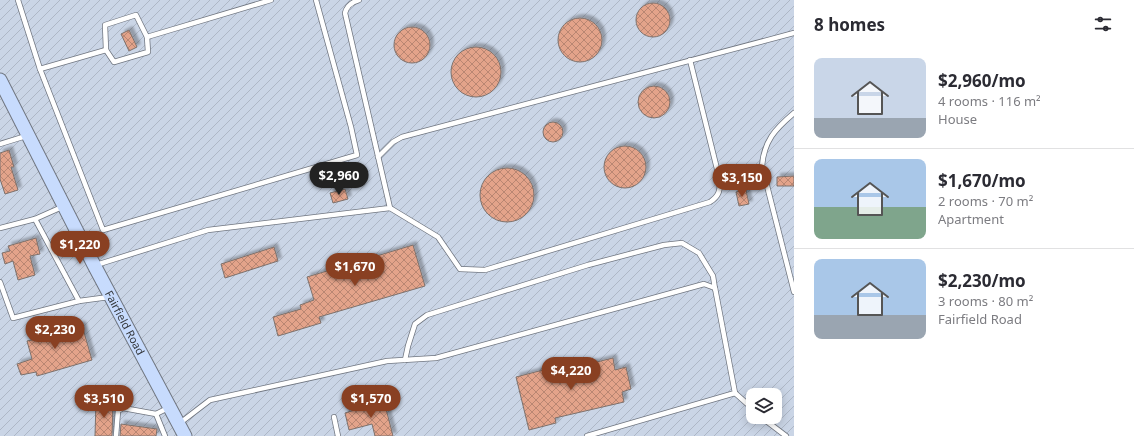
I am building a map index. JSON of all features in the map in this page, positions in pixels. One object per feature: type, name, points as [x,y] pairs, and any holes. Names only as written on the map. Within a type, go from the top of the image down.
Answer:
[{"type":"street","name":"Fairfield Road","points":[[0,80],[94,265],[185,436]]},
{"type":"lane","points":[[18,0],[40,69],[103,230],[357,155],[351,126],[316,0]]},
{"type":"lane","points":[[147,37],[271,0]]},
{"type":"lane","points":[[359,0],[349,4],[345,13],[390,208]]},
{"type":"lane","points":[[136,15],[147,37],[148,52],[114,62],[106,50],[105,25],[136,15]]},
{"type":"lane","points":[[378,157],[393,142],[402,137],[794,32]]},
{"type":"lane","points":[[40,69],[106,50]]},
{"type":"lane","points":[[94,265],[208,230],[390,208],[438,237],[460,269],[485,270],[710,202],[717,197],[720,191],[720,181],[690,60]]},
{"type":"lane","points":[[794,113],[770,136],[763,154],[762,166],[794,292]]},
{"type":"lane","points":[[0,144],[28,136]]},
{"type":"lane","points":[[0,228],[36,219],[64,206]]},
{"type":"lane","points":[[36,219],[79,301]]},
{"type":"lane","points":[[405,360],[415,324],[427,315],[588,265],[664,245],[682,243],[699,253],[713,276],[735,392],[746,402]]},
{"type":"lane","points":[[0,282],[13,318],[79,301],[111,296]]},
{"type":"lane","points":[[179,424],[210,400],[387,361],[436,358],[704,284],[715,288],[715,291]]},
{"type":"lane","points":[[587,436],[735,392]]},
{"type":"lane","points":[[116,436],[118,411],[123,408],[156,414],[169,407]]},
{"type":"lane","points":[[156,414],[165,436]]},
{"type":"lane","points":[[334,417],[338,436]]},
{"type":"lane","points":[[770,424],[786,436]]},
{"type":"shaded area","points":[[0,0],[794,0],[794,436],[0,436]]},
{"type":"building","points":[[656,3],[665,8],[669,13],[669,27],[665,32],[660,36],[650,37],[646,36],[637,27],[636,17],[637,13],[646,4]]},
{"type":"building","points":[[576,18],[584,18],[589,19],[596,24],[601,31],[601,49],[596,56],[589,61],[576,62],[568,59],[561,52],[558,44],[558,36],[561,28],[568,21]]},
{"type":"building","points":[[416,27],[425,32],[429,38],[429,52],[425,58],[416,63],[408,63],[399,58],[395,52],[394,41],[399,32],[405,28]]},
{"type":"building","points":[[129,30],[137,47],[129,51],[121,34]]},
{"type":"building","points":[[476,47],[485,49],[494,54],[499,63],[501,72],[499,81],[494,90],[485,95],[476,97],[467,95],[458,90],[453,81],[451,72],[453,63],[458,54],[467,49]]},
{"type":"building","points":[[651,86],[657,86],[666,90],[670,102],[666,114],[657,118],[651,118],[642,114],[638,105],[638,99],[642,90]]},
{"type":"building","points":[[549,122],[557,122],[563,128],[563,136],[557,142],[549,142],[543,136],[543,128]]},
{"type":"building","points":[[625,146],[640,152],[646,167],[640,182],[625,188],[610,182],[604,167],[610,152]]},
{"type":"building","points":[[9,150],[14,167],[11,167],[18,190],[5,194],[0,179],[0,153]]},
{"type":"building","points":[[502,168],[512,168],[522,172],[530,180],[534,190],[534,200],[530,210],[522,218],[512,222],[502,222],[492,218],[484,210],[480,200],[480,190],[484,180],[492,172]]},
{"type":"building","points":[[794,176],[794,186],[777,186],[777,177]]},
{"type":"building","points":[[345,189],[348,199],[333,203],[330,193]]},
{"type":"building","points":[[746,190],[749,204],[739,206],[736,192]]},
{"type":"building","points":[[36,238],[40,254],[30,256],[35,275],[18,280],[13,261],[5,264],[2,253],[10,251],[8,246]]},
{"type":"building","points":[[413,245],[425,286],[319,317],[321,323],[278,336],[273,317],[301,309],[300,305],[314,300],[307,277]]},
{"type":"building","points":[[274,247],[278,261],[225,278],[221,264]]},
{"type":"building","points":[[44,321],[48,335],[82,325],[92,360],[37,376],[36,372],[21,375],[17,364],[32,359],[27,341],[36,339],[31,324]]},
{"type":"building","points":[[613,358],[615,370],[626,367],[631,389],[622,392],[624,402],[555,418],[556,423],[529,430],[516,377],[543,370],[544,375]]},
{"type":"building","points":[[96,401],[113,402],[112,436],[95,436]]},
{"type":"building","points":[[384,401],[393,436],[375,436],[372,424],[349,430],[345,413]]},
{"type":"building","points":[[121,424],[157,429],[156,436],[120,436]]}]
